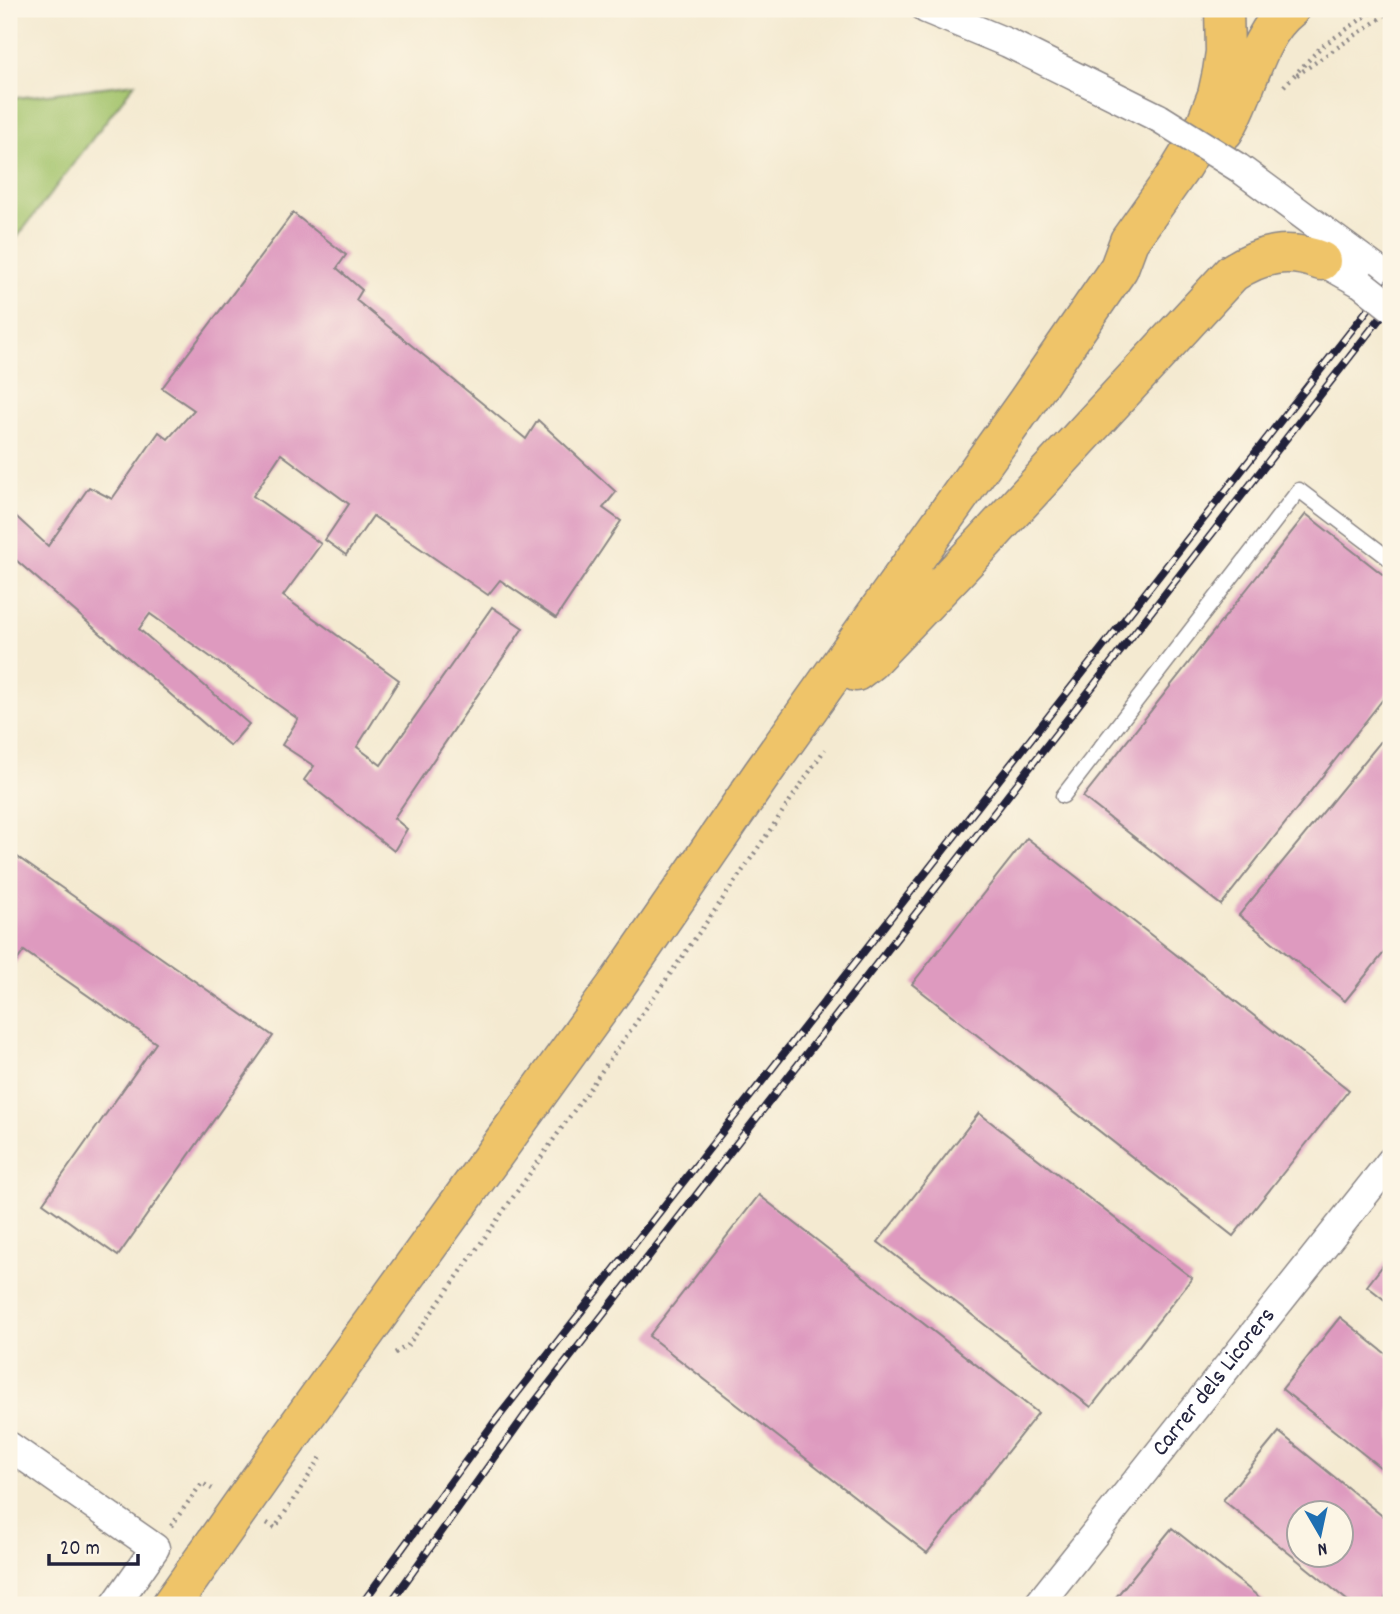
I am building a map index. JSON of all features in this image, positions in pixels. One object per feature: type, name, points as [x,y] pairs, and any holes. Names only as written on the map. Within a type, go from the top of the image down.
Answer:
[{"type":"main road","points":[[171,1605],[618,983],[1119,268],[1129,241],[1202,133],[1217,95],[1222,72],[1225,52],[1224,9]]},
{"type":"main road","points":[[1119,268],[1143,249],[1216,145],[1237,106],[1261,49],[1290,9]]},
{"type":"main road","points":[[812,704],[869,662],[985,541],[1232,273],[1256,258],[1274,254],[1291,253],[1321,261]]},
{"type":"street","points":[[926,9],[1007,44],[1158,118],[1239,168],[1376,277],[1391,307]]},
{"type":"street","points":[[1321,261],[1376,277]]},
{"type":"street","name":"Carrer dels Licorers","points":[[1038,1605],[1391,1161]]},
{"type":"street","points":[[9,1446],[155,1548],[115,1605]]},
{"type":"lane","points":[[1063,796],[1299,491],[1391,560]]},
{"type":"path","points":[[1376,9],[1321,47],[1286,82],[1391,10]]},
{"type":"green space","points":[[135,83],[9,248],[9,99]]},
{"type":"building","points":[[293,213],[346,255],[337,268],[362,290],[356,300],[526,439],[538,420],[616,492],[603,508],[621,521],[556,618],[500,580],[488,595],[373,516],[346,555],[325,540],[349,504],[281,454],[253,496],[321,544],[283,596],[399,680],[357,747],[381,765],[492,607],[523,628],[394,818],[407,829],[394,851],[304,780],[314,766],[282,745],[298,719],[150,614],[139,629],[249,724],[230,746],[9,554],[9,510],[48,546],[89,487],[112,499],[159,432],[168,439],[194,410],[162,388]]},
{"type":"building","points":[[1306,514],[1391,581],[1391,689],[1221,905],[1083,797]]},
{"type":"building","points":[[1391,729],[1391,944],[1345,1001],[1239,915]]},
{"type":"building","points":[[1027,838],[1349,1090],[1233,1236],[912,984]]},
{"type":"building","points":[[9,851],[273,1036],[118,1256],[43,1203],[156,1043],[24,951],[9,972]]},
{"type":"building","points":[[979,1113],[1192,1278],[1091,1407],[878,1242]]},
{"type":"building","points":[[759,1195],[1038,1413],[927,1553],[649,1336]]},
{"type":"building","points":[[1391,1255],[1391,1305],[1367,1286]]},
{"type":"building","points":[[1340,1317],[1391,1358],[1391,1476],[1282,1389]]},
{"type":"building","points":[[1279,1432],[1391,1523],[1391,1580],[1383,1605],[1353,1605],[1307,1568],[1354,1568],[1354,1498],[1284,1498],[1284,1549],[1223,1500]]},
{"type":"building","points":[[1172,1528],[1269,1605],[1117,1605],[1112,1602]]},
{"type":"railway","points":[[361,1605],[493,1424],[1391,280]]},
{"type":"railway","points":[[389,1605],[528,1411],[1391,304]]}]
